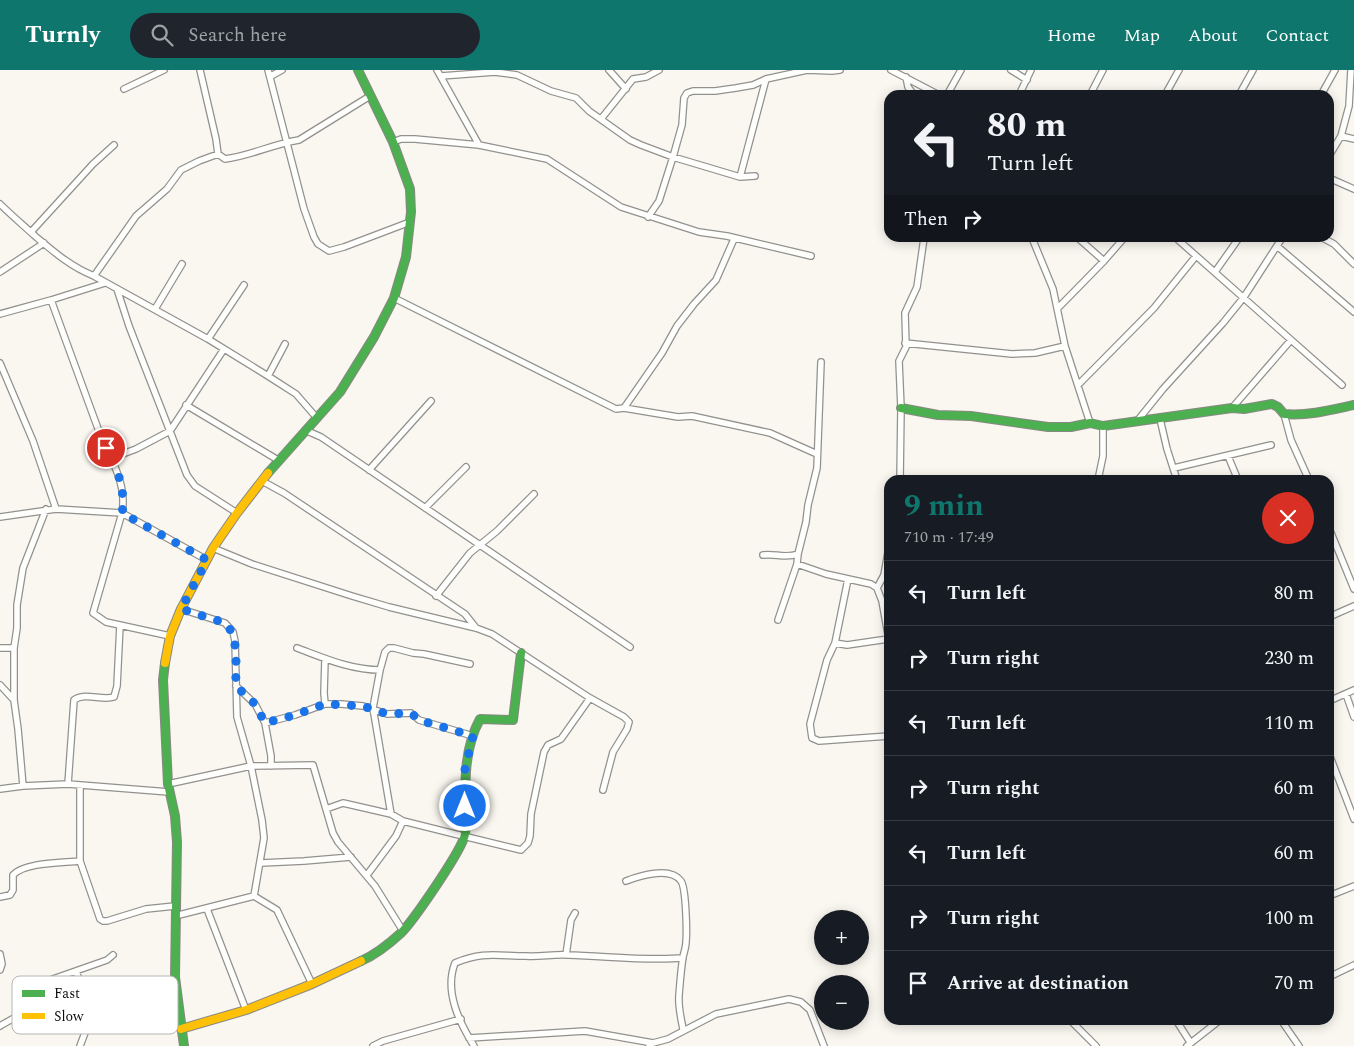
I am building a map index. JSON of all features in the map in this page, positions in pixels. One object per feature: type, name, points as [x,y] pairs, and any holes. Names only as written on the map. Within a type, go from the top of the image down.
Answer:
[{"type":"street","points":[[124,89],[164,70]]},
{"type":"street","points":[[200,70],[218,154],[225,159],[235,158],[299,140],[370,96]]},
{"type":"street","points":[[282,70],[270,73],[304,209],[311,231],[318,244],[329,251],[410,222]]},
{"type":"street","points":[[177,976],[176,826],[168,788],[163,680],[170,636],[181,609],[207,560],[237,513],[278,460],[340,392],[374,336],[394,298],[406,257],[410,222],[410,189],[393,142],[358,70]]},
{"type":"street","points":[[511,74],[517,70]]},
{"type":"street","points":[[609,70],[626,89]]},
{"type":"street","points":[[601,119],[634,79],[646,77],[659,70]]},
{"type":"street","points":[[648,217],[659,201],[674,158],[682,125],[684,98],[687,93],[753,85],[766,79],[808,70],[832,72],[840,70]]},
{"type":"street","points":[[892,70],[929,90]]},
{"type":"street","points":[[950,90],[961,70]]},
{"type":"street","points":[[1012,70],[1026,80]]},
{"type":"street","points":[[1021,90],[1031,70]]},
{"type":"street","points":[[1092,90],[1102,70]]},
{"type":"street","points":[[1167,90],[1178,70]]},
{"type":"street","points":[[1242,90],[1253,70]]},
{"type":"street","points":[[1324,90],[1335,70]]},
{"type":"street","points":[[1334,148],[1341,136],[1351,108],[1351,70]]},
{"type":"street","points":[[480,145],[439,73],[495,71],[517,75],[551,91],[576,98],[589,111],[630,140],[674,158],[740,177],[755,176]]},
{"type":"street","points":[[906,77],[910,90]]},
{"type":"street","points":[[740,177],[766,79]]},
{"type":"street","points":[[1341,136],[1354,139]]},
{"type":"street","points":[[393,142],[401,139],[415,139],[480,145],[547,159],[621,207],[643,213],[648,217],[699,232],[728,236],[734,239],[811,256]]},
{"type":"street","points":[[31,232],[93,164],[114,145]]},
{"type":"street","points":[[94,276],[136,216],[168,189],[181,170],[218,154]]},
{"type":"street","points":[[1334,180],[1354,189]]},
{"type":"street","points":[[0,204],[18,222],[67,263],[155,309],[268,376],[296,394],[316,417]]},
{"type":"street","points":[[624,408],[662,353],[677,326],[716,280],[734,239]]},
{"type":"street","points":[[901,475],[899,361],[906,346],[905,313],[917,287],[923,242]]},
{"type":"street","points":[[1034,242],[1053,289],[1065,346],[1090,423]]},
{"type":"street","points":[[1083,242],[1104,261]]},
{"type":"street","points":[[1058,308],[1121,242]]},
{"type":"street","points":[[1180,242],[1342,385]]},
{"type":"street","points":[[1215,272],[1236,242]]},
{"type":"street","points":[[1138,420],[1244,297],[1280,242]]},
{"type":"street","points":[[1330,242],[1354,264]]},
{"type":"street","points":[[0,272],[44,243]]},
{"type":"street","points":[[1278,246],[1354,312]]},
{"type":"street","points":[[1078,385],[1154,308],[1196,256]]},
{"type":"street","points":[[155,309],[182,264]]},
{"type":"street","points":[[0,314],[105,283]]},
{"type":"street","points":[[208,339],[244,285]]},
{"type":"street","points":[[117,288],[129,326],[187,475],[195,486],[237,513]]},
{"type":"street","points":[[394,298],[616,409],[624,408],[678,416],[692,416],[770,433],[817,454]]},
{"type":"street","points":[[51,300],[100,433],[112,458],[122,489],[122,513],[92,613],[106,622],[170,636]]},
{"type":"street","points":[[1232,408],[1291,340]]},
{"type":"street","points":[[905,343],[1012,354],[1035,354],[1065,346]]},
{"type":"street","points":[[268,376],[285,344]]},
{"type":"street","points":[[112,458],[136,449],[170,431],[224,349]]},
{"type":"street","points":[[778,620],[797,564],[817,468],[821,362]]},
{"type":"street","points":[[0,363],[34,441],[56,508]]},
{"type":"street","points":[[369,470],[432,401]]},
{"type":"street","points":[[901,408],[938,415],[971,416],[1048,427],[1070,427],[1090,423],[1103,426],[1272,404],[1278,407],[1284,414],[1291,440],[1307,475]]},
{"type":"street","points":[[186,405],[278,460]]},
{"type":"street","points":[[1284,414],[1312,414],[1354,405]]},
{"type":"street","points":[[1160,419],[1176,475]]},
{"type":"street","points":[[1099,475],[1104,456],[1103,426]]},
{"type":"street","points":[[305,430],[321,437],[630,647]]},
{"type":"street","points":[[1174,468],[1270,445]]},
{"type":"street","points":[[1228,456],[1236,475]]},
{"type":"street","points":[[425,508],[466,466]]},
{"type":"street","points":[[262,481],[309,509],[346,536],[465,614],[476,628]]},
{"type":"street","points":[[436,596],[470,553],[497,531],[534,494]]},
{"type":"street","points":[[0,517],[56,508],[122,513],[207,560]]},
{"type":"street","points":[[23,786],[14,700],[14,648],[17,628],[17,606],[23,568],[46,510]]},
{"type":"street","points":[[1335,544],[1354,589]]},
{"type":"street","points":[[214,548],[252,564],[352,596],[476,628],[505,641],[590,698],[630,722],[613,752],[603,790]]},
{"type":"street","points":[[763,554],[786,557],[798,554]]},
{"type":"street","points":[[797,564],[826,574],[870,584],[877,588],[884,614]]},
{"type":"street","points":[[877,588],[884,575]]},
{"type":"street","points":[[848,579],[835,643],[827,660],[810,724],[810,732],[812,738],[819,741],[884,736]]},
{"type":"street","points":[[1334,615],[1354,606]]},
{"type":"street","points":[[181,609],[225,623],[230,628],[235,641],[237,717],[251,766],[264,838],[254,896]]},
{"type":"street","points":[[68,784],[74,700],[83,697],[114,697],[117,686],[120,625]]},
{"type":"street","points":[[835,643],[847,645],[884,640]]},
{"type":"street","points":[[0,648],[14,648]]},
{"type":"street","points":[[297,648],[325,659],[360,668],[380,670]]},
{"type":"street","points":[[391,814],[373,708],[385,652],[389,648],[394,648],[470,664]]},
{"type":"street","points":[[181,1030],[246,1010],[312,984],[366,959],[390,943],[403,931],[442,878],[465,836],[465,768],[473,736],[480,719],[513,720],[521,653]]},
{"type":"street","points":[[325,659],[325,704]]},
{"type":"street","points":[[0,685],[14,700]]},
{"type":"street","points":[[236,686],[255,704],[265,723],[271,766]]},
{"type":"street","points":[[1334,699],[1354,690]]},
{"type":"street","points":[[1346,694],[1354,717]]},
{"type":"street","points":[[326,809],[343,803],[391,814],[403,821],[521,850],[528,843],[530,836],[531,814],[544,752],[548,745],[561,739],[590,698]]},
{"type":"street","points":[[265,723],[325,704],[341,704],[373,708],[387,714],[411,713],[419,720],[473,736]]},
{"type":"street","points":[[0,789],[68,784],[168,788],[251,766],[313,765],[333,834],[367,875],[403,931]]},
{"type":"street","points":[[1334,767],[1354,819]]},
{"type":"street","points":[[80,785],[80,861],[100,919],[103,921],[146,909],[175,906]]},
{"type":"street","points":[[1346,797],[1354,794]]},
{"type":"street","points":[[367,875],[396,836],[403,821]]},
{"type":"street","points":[[261,863],[304,862],[351,857]]},
{"type":"street","points":[[0,897],[10,895],[13,890],[13,875],[17,871],[29,866],[80,861]]},
{"type":"street","points":[[626,881],[642,875],[665,874],[672,875],[682,882],[685,895],[686,943],[679,1005],[683,1030]]},
{"type":"street","points":[[1334,894],[1354,886]]},
{"type":"street","points":[[175,916],[254,896],[277,910],[312,984]]},
{"type":"street","points":[[207,909],[246,1010]]},
{"type":"street","points":[[566,955],[570,925],[575,913]]},
{"type":"street","points":[[0,954],[2,964],[0,970]]},
{"type":"street","points":[[474,1046],[452,1000],[451,974],[455,963],[469,957],[482,954],[566,955],[649,960],[683,958]]},
{"type":"street","points":[[62,976],[107,960],[113,955]]},
{"type":"street","points":[[1334,975],[1354,965]]},
{"type":"street","points":[[76,971],[78,976]]},
{"type":"street","points":[[469,1038],[585,1031],[651,1045],[668,1039],[716,1014],[789,999],[801,1002],[810,1010],[824,1046]]},
{"type":"street","points":[[178,1002],[184,1046]]},
{"type":"street","points":[[0,1026],[12,1019]]},
{"type":"street","points":[[373,1046],[461,1019]]},
{"type":"street","points":[[1075,1025],[1096,1046]]},
{"type":"street","points":[[1178,1025],[1188,1044],[1213,1025]]},
{"type":"street","points":[[1284,1025],[1299,1046]]},
{"type":"street","points":[[80,1046],[84,1034]]},
{"type":"traffic: fast","points":[[268,473],[340,392],[374,337],[394,298],[406,257],[411,212],[410,189],[393,142],[358,70]]},
{"type":"traffic: fast","points":[[901,408],[938,415],[971,416],[1048,427],[1071,427],[1090,423],[1103,426],[1272,404],[1278,407],[1284,414],[1319,412],[1354,405]]},
{"type":"traffic: fast","points":[[361,961],[387,945],[401,933],[437,885],[456,854],[465,834],[466,774],[471,740],[480,719],[513,720],[521,653]]},
{"type":"traffic: fast","points":[[165,663],[163,680],[168,784],[175,816],[177,842],[175,976]]},
{"type":"traffic: fast","points":[[178,1000],[184,1046]]},
{"type":"traffic: slow","points":[[165,663],[170,636],[181,609],[213,548],[268,473]]},
{"type":"traffic: slow","points":[[181,1029],[246,1010],[312,984],[361,961]]},
{"type":"route","points":[[106,448],[112,458],[122,489],[122,513],[207,560],[181,609],[225,623],[230,628],[235,641],[236,686],[255,704],[265,723],[325,704],[341,704],[373,708],[387,714],[411,713],[419,720],[473,736],[465,768],[465,806]]}]
